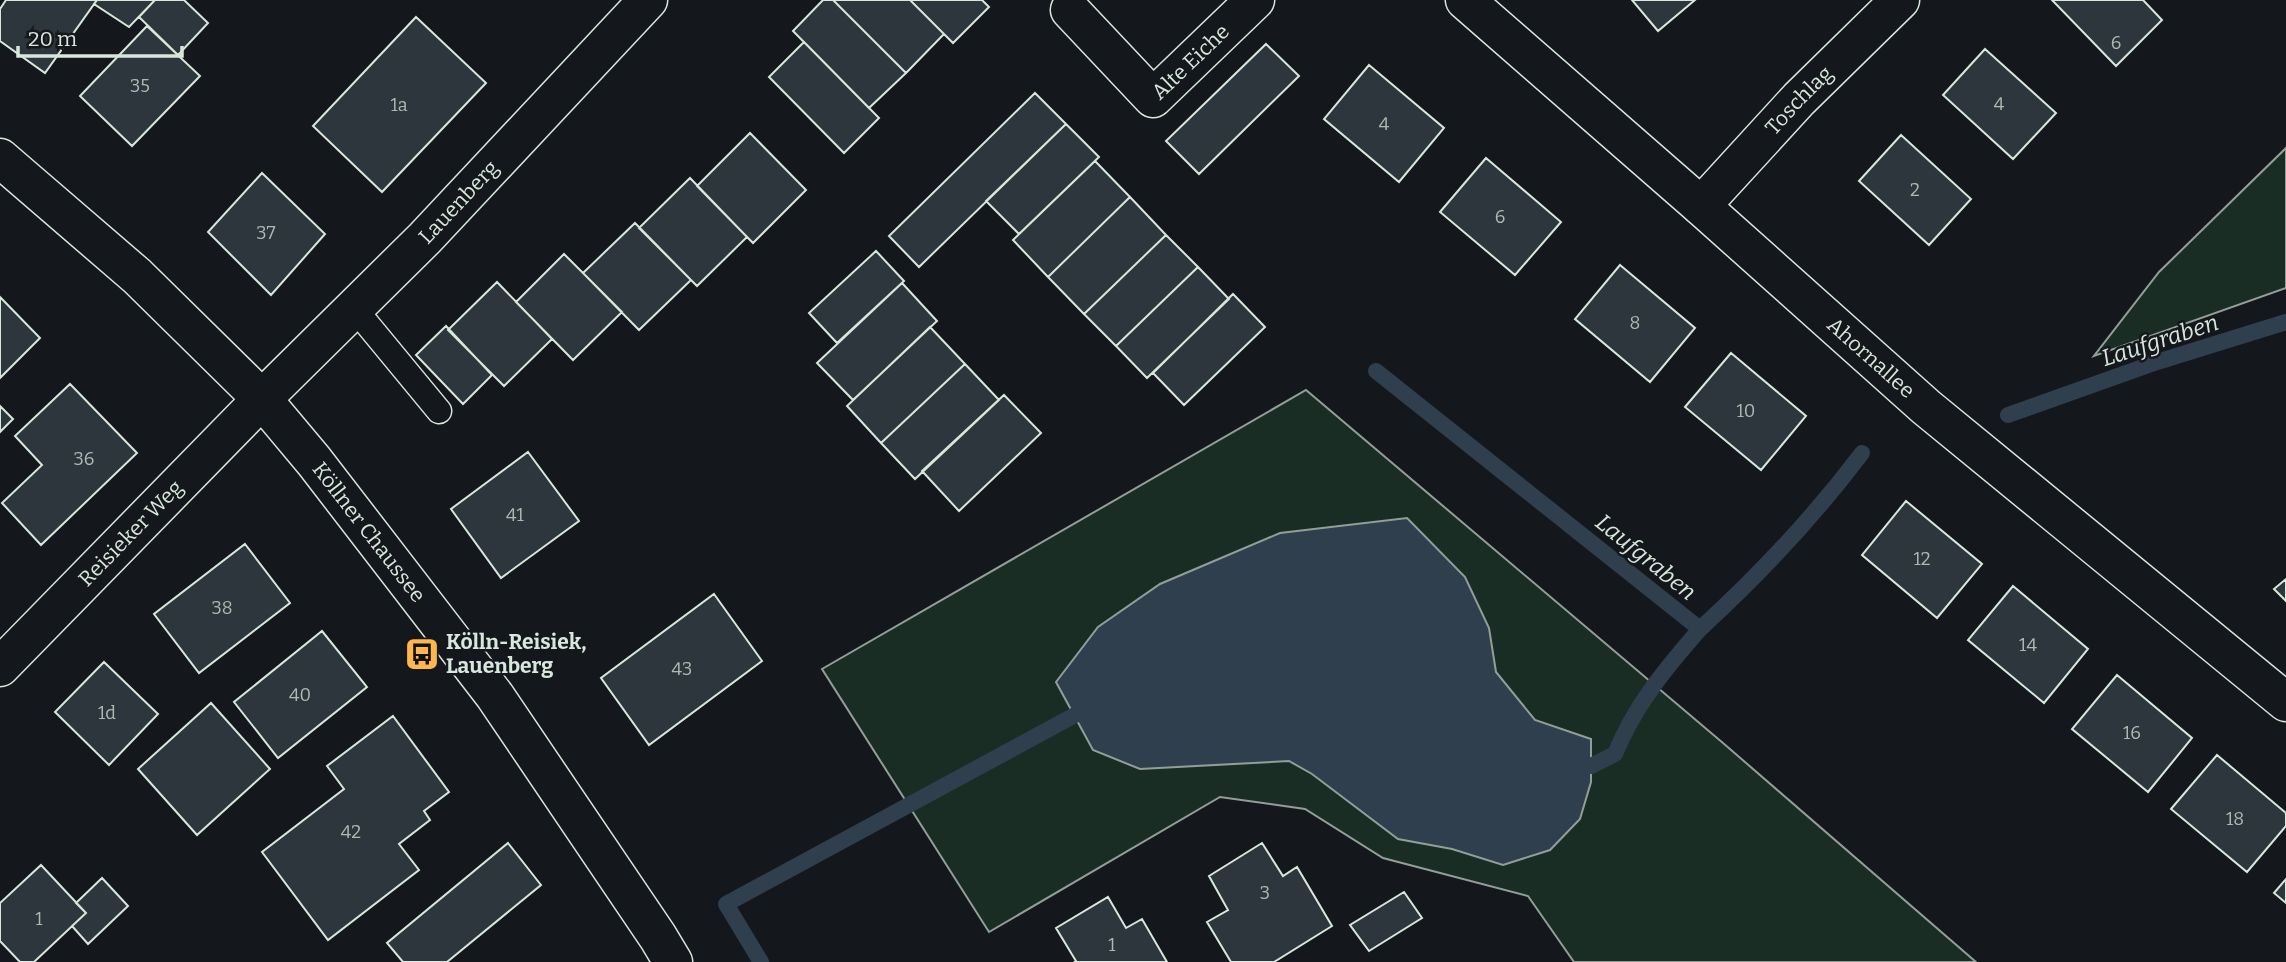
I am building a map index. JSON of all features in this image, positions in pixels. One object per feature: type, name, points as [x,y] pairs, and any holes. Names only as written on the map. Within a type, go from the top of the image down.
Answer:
[{"type":"street","name":"Lauenberg","points":[[262,399],[425,238],[648,0]]},
{"type":"street","name":"Alte Eiche","points":[[1070,10],[1153,98],[1255,0]]},
{"type":"street","name":"Ahornallee","points":[[1465,0],[1933,413],[2286,702]]},
{"type":"street","name":"Toschlag","points":[[1701,206],[1799,99],[1900,0]]},
{"type":"street","name":"Köllner Chaussee","points":[[0,158],[137,276],[262,399],[314,461],[495,695],[659,937],[673,962]]},
{"type":"street","name":"Reisieker Weg","points":[[0,667],[262,399]]},
{"type":"lane","points":[[354,308],[439,411]]},
{"type":"green space","points":[[2286,148],[2286,288],[2094,356],[2159,272]]},
{"type":"green space","points":[[1306,390],[1723,743],[1976,962],[1574,962],[1528,896],[1383,858],[1305,809],[1220,797],[989,932],[822,669]]},
{"type":"water","points":[[1407,518],[1465,577],[1489,628],[1496,672],[1535,720],[1591,739],[1591,782],[1580,819],[1550,850],[1503,865],[1452,849],[1398,839],[1312,774],[1289,761],[1140,769],[1093,750],[1056,682],[1098,627],[1160,584],[1280,533]]},
{"type":"building","points":[[6,0],[97,0],[45,73],[0,41],[0,9]]},
{"type":"building","points":[[97,0],[155,0],[129,27],[94,4]]},
{"type":"building","points":[[155,0],[184,0],[208,23],[178,55],[139,17]]},
{"type":"building","points":[[823,0],[833,0],[906,73],[869,108],[793,31]]},
{"type":"building","points":[[833,0],[910,0],[944,34],[906,73]]},
{"type":"building","points":[[910,0],[982,0],[989,7],[953,43]]},
{"type":"building","points":[[1632,0],[1695,0],[1658,31]]},
{"type":"building","points":[[2052,0],[2143,0],[2162,20],[2116,66]]},
{"type":"building","points":[[416,17],[486,83],[382,192],[313,126]]},
{"type":"building","points":[[147,26],[200,76],[132,146],[80,96]]},
{"type":"building","points":[[804,42],[879,118],[844,153],[769,77]]},
{"type":"building","points":[[1266,44],[1299,76],[1199,174],[1166,141]]},
{"type":"building","points":[[1985,49],[2056,113],[2013,159],[1943,95]]},
{"type":"building","points":[[1369,65],[1444,128],[1399,182],[1324,119]]},
{"type":"building","points":[[1035,93],[1066,124],[919,267],[889,236]]},
{"type":"building","points":[[1066,124],[1099,157],[1019,234],[986,201]]},
{"type":"building","points":[[750,133],[806,190],[753,243],[697,186]]},
{"type":"building","points":[[1901,135],[1971,199],[1929,245],[1859,181]]},
{"type":"building","points":[[1486,158],[1561,222],[1515,275],[1440,212]]},
{"type":"building","points":[[1095,161],[1130,197],[1048,277],[1013,240]]},
{"type":"building","points":[[262,173],[325,234],[271,295],[208,232]]},
{"type":"building","points":[[690,178],[747,237],[697,286],[639,228]]},
{"type":"building","points":[[1130,197],[1166,235],[1084,314],[1048,277]]},
{"type":"building","points":[[635,223],[691,280],[639,330],[583,273]]},
{"type":"building","points":[[1166,235],[1198,267],[1116,346],[1084,314]]},
{"type":"building","points":[[876,251],[904,281],[837,343],[809,313]]},
{"type":"building","points":[[564,254],[622,312],[573,360],[516,302]]},
{"type":"building","points":[[1620,265],[1695,328],[1650,382],[1575,319]]},
{"type":"building","points":[[1198,267],[1229,299],[1147,378],[1116,346]]},
{"type":"building","points":[[497,282],[552,339],[504,386],[448,330]]},
{"type":"building","points":[[902,283],[937,321],[853,400],[817,363]]},
{"type":"building","points":[[1233,294],[1265,327],[1184,405],[1153,373]]},
{"type":"building","points":[[0,297],[40,338],[0,378]]},
{"type":"building","points":[[446,326],[492,375],[463,404],[416,355]]},
{"type":"building","points":[[930,327],[965,364],[881,443],[847,406]]},
{"type":"building","points":[[1731,353],[1806,416],[1761,470],[1685,407]]},
{"type":"building","points":[[965,364],[999,400],[915,479],[881,443]]},
{"type":"building","points":[[70,384],[137,453],[41,545],[2,503],[42,465],[15,436]]},
{"type":"building","points":[[1004,395],[1041,433],[959,511],[922,471]]},
{"type":"building","points":[[0,406],[13,419],[0,432]]},
{"type":"building","points":[[528,452],[579,521],[501,578],[451,509]]},
{"type":"building","points":[[1906,501],[1982,564],[1937,618],[1862,555]]},
{"type":"building","points":[[245,544],[290,603],[199,673],[154,614]]},
{"type":"building","points":[[2286,579],[2286,601],[2274,589]]},
{"type":"building","points":[[2013,586],[2088,649],[2044,703],[1968,640]]},
{"type":"building","points":[[714,594],[762,661],[649,745],[601,678]]},
{"type":"building","points":[[322,631],[367,687],[278,758],[234,702]]},
{"type":"building","points":[[104,662],[158,714],[109,765],[55,712]]},
{"type":"building","points":[[2117,675],[2192,738],[2148,792],[2072,729]]},
{"type":"building","points":[[211,703],[270,769],[197,835],[138,769]]},
{"type":"building","points":[[393,716],[449,792],[424,811],[430,820],[399,844],[419,870],[328,940],[262,852],[344,789],[327,766]]},
{"type":"building","points":[[2217,755],[2286,813],[2286,826],[2247,872],[2171,809]]},
{"type":"building","points":[[508,843],[541,885],[447,962],[403,962],[387,943]]},
{"type":"building","points":[[1262,843],[1283,876],[1297,867],[1332,926],[1274,962],[1231,962],[1207,922],[1228,910],[1209,876]]},
{"type":"building","points":[[41,865],[86,913],[34,962],[20,962],[0,941],[0,903]]},
{"type":"building","points":[[102,878],[128,906],[88,944],[72,926],[86,913],[76,903]]},
{"type":"building","points":[[2286,879],[2286,903],[2274,893]]},
{"type":"building","points":[[1404,892],[1422,918],[1369,951],[1350,925]]},
{"type":"building","points":[[1108,897],[1126,928],[1142,919],[1167,962],[1074,962],[1076,961],[1056,928]]},
{"type":"waterway","name":"Laufgraben","points":[[2008,415],[2157,362],[2286,322]]},
{"type":"waterway","name":"Laufgraben","points":[[1376,371],[1700,629],[1785,545],[1862,453]]},
{"type":"waterway","points":[[1591,766],[1615,754],[1642,703],[1700,629]]},
{"type":"waterway","points":[[761,962],[726,904],[1075,715]]},
{"type":"place","name":"Kölln-Reisiek, Lauenberg","points":[[422,654]]}]
